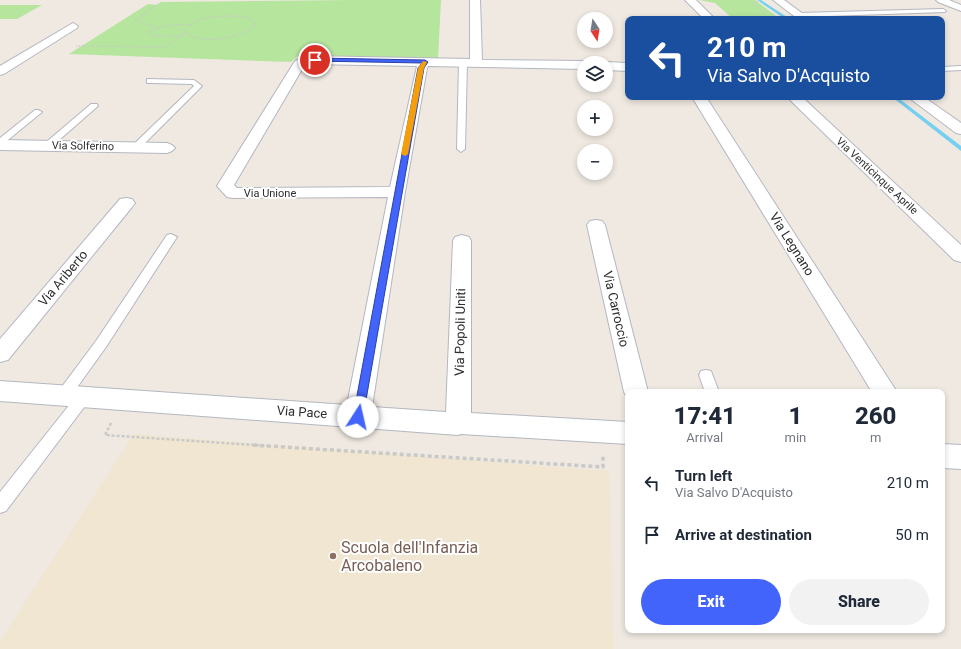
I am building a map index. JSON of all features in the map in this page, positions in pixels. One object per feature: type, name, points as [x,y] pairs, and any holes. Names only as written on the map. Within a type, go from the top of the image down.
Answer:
[{"type":"street","points":[[475,0],[476,63]]},
{"type":"street","points":[[690,0],[707,16]]},
{"type":"street","points":[[778,0],[801,16]]},
{"type":"street","points":[[941,0],[961,8]]},
{"type":"street","points":[[0,71],[73,26]]},
{"type":"street","name":"Via Unione","points":[[397,192],[233,194],[225,186],[299,64],[306,60],[425,62]]},
{"type":"street","points":[[358,417],[397,192],[421,68],[425,62],[577,65]]},
{"type":"street","points":[[613,66],[625,67]]},
{"type":"street","name":"Via Legnano","points":[[701,100],[883,389]]},
{"type":"street","name":"Via Venticinque Aprile","points":[[797,100],[961,256]]},
{"type":"street","points":[[919,100],[961,130]]},
{"type":"street","name":"Via Solferino","points":[[0,145],[167,148]]},
{"type":"street","name":"Via Ariberto","points":[[0,354],[126,203]]},
{"type":"street","name":"Via Carroccio","points":[[596,225],[635,389]]},
{"type":"street","name":"Via Popoli Uniti","points":[[458,424],[462,241]]},
{"type":"street","name":"Via Pace","points":[[0,391],[71,404],[358,417],[625,433]]},
{"type":"street","points":[[945,456],[961,457]]},
{"type":"lane","points":[[830,16],[943,12]]},
{"type":"lane","points":[[461,149],[463,62]]},
{"type":"lane","points":[[945,69],[961,68]]},
{"type":"lane","points":[[136,147],[198,86],[194,82],[150,81]]},
{"type":"lane","points":[[47,146],[94,106]]},
{"type":"lane","points":[[0,142],[38,112]]},
{"type":"lane","points":[[0,505],[71,404],[101,344],[171,237]]},
{"type":"lane","points":[[706,375],[711,389]]},
{"type":"path","points":[[155,27],[135,20],[159,2]]},
{"type":"path","points":[[755,2],[753,4],[768,15]]},
{"type":"path","points":[[42,45],[166,48],[185,32],[187,26],[203,20],[226,16],[246,18],[255,23],[255,26],[244,33],[222,38],[199,38],[191,36],[185,32]]},
{"type":"path","points":[[180,36],[152,36],[148,32],[155,27],[169,24],[192,24]]},
{"type":"path","points":[[71,404],[113,420],[105,435],[603,467],[603,450]]},
{"type":"shaded area","name":"Scuola dell'Infanzia Arcobaleno","points":[[134,434],[609,471],[614,649],[0,649],[0,641]]},
{"type":"green space","points":[[441,0],[438,58],[299,55],[291,62],[69,54],[148,4],[157,5],[161,2]]},
{"type":"green space","points":[[699,0],[755,0],[776,16],[730,16],[715,3]]},
{"type":"green space","points":[[0,5],[42,5],[17,19],[0,19]]},
{"type":"waterway","points":[[759,0],[783,16]]},
{"type":"waterway","points":[[898,100],[961,149]]},
{"type":"slow traffic","points":[[405,154],[421,68],[425,62]]},
{"type":"place","name":"Scuola dell'Infanzia Arcobaleno","points":[[333,556]]},
{"type":"route","points":[[315,60],[425,62],[421,68],[400,177],[358,417]]}]
